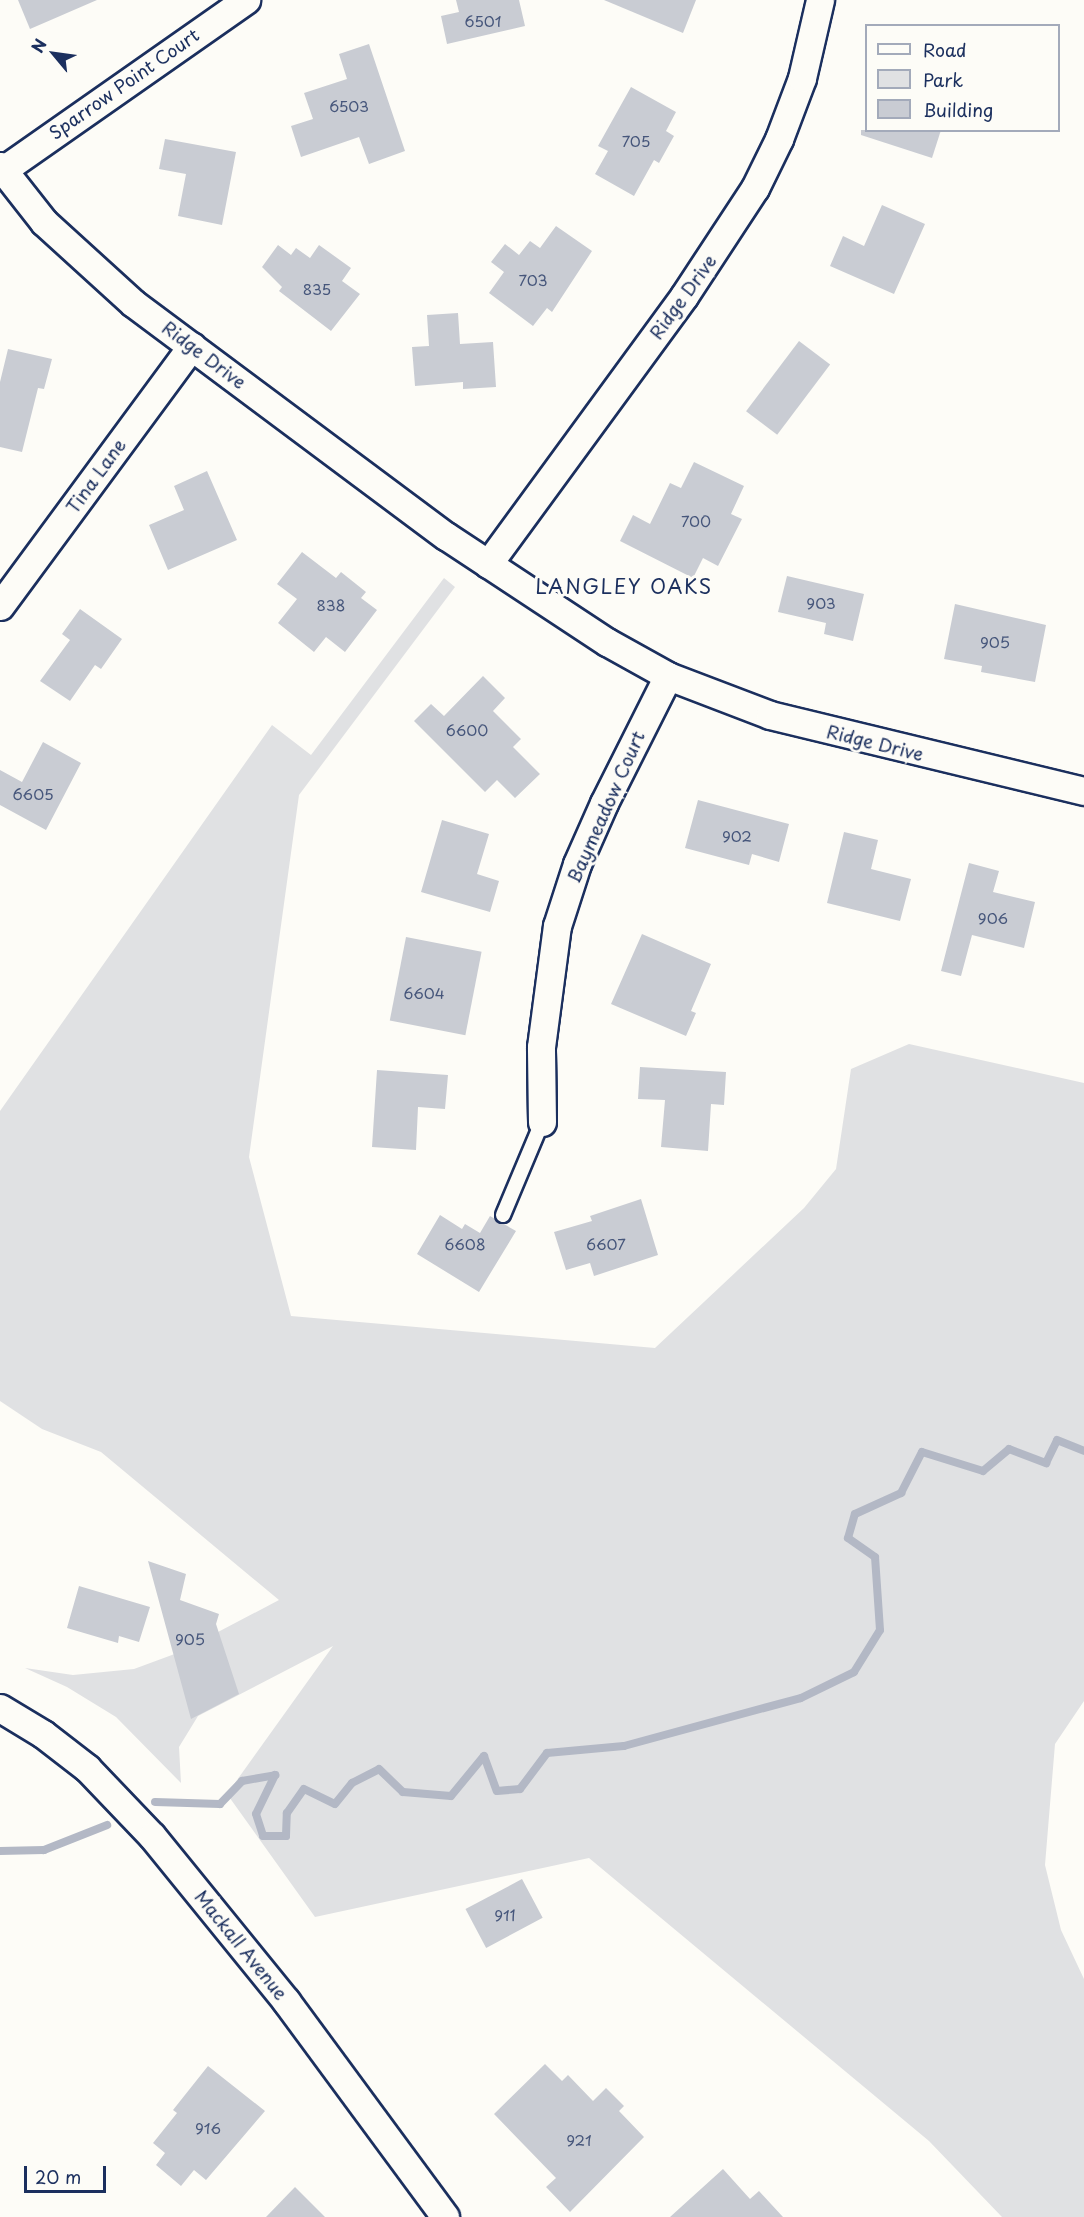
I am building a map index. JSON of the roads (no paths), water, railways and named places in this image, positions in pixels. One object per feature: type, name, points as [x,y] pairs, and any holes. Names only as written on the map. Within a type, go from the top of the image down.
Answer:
[{"type":"street","name":"Sparrow Point Court","points":[[2,168],[246,0]]},
{"type":"street","name":"Ridge Drive","points":[[488,564],[684,296],[755,188],[779,139],[802,78],[820,0]]},
{"type":"street","name":"Ridge Drive","points":[[2,168],[74,253],[192,346],[488,564],[607,642],[668,676],[731,703],[833,733],[1084,790]]},
{"type":"street","name":"Tina Lane","points":[[0,606],[192,346]]},
{"type":"street","name":"Baymeadow Court","points":[[542,1122],[541,1047],[558,926],[578,864],[604,802],[668,676]]},
{"type":"street","name":"Mackall Avenue","points":[[0,1708],[43,1734],[87,1768],[152,1836],[286,2001],[445,2217]]},
{"type":"lane","points":[[502,1215],[542,1122]]},
{"type":"waterway","points":[[155,1802],[220,1804],[242,1781],[275,1775],[256,1814],[263,1836],[286,1836],[287,1813],[304,1789],[335,1804],[352,1783],[379,1769],[403,1792],[451,1796],[484,1756],[497,1791],[520,1789],[547,1753],[624,1746],[801,1698],[854,1672],[880,1630],[875,1557],[848,1538],[855,1514],[901,1493],[922,1452],[983,1471],[1009,1449],[1046,1463],[1057,1440],[1084,1451]]},
{"type":"waterway","points":[[0,1851],[44,1850],[107,1825]]},
{"type":"district","name":"LANGLEY OAKS","points":[[624,586]]}]
